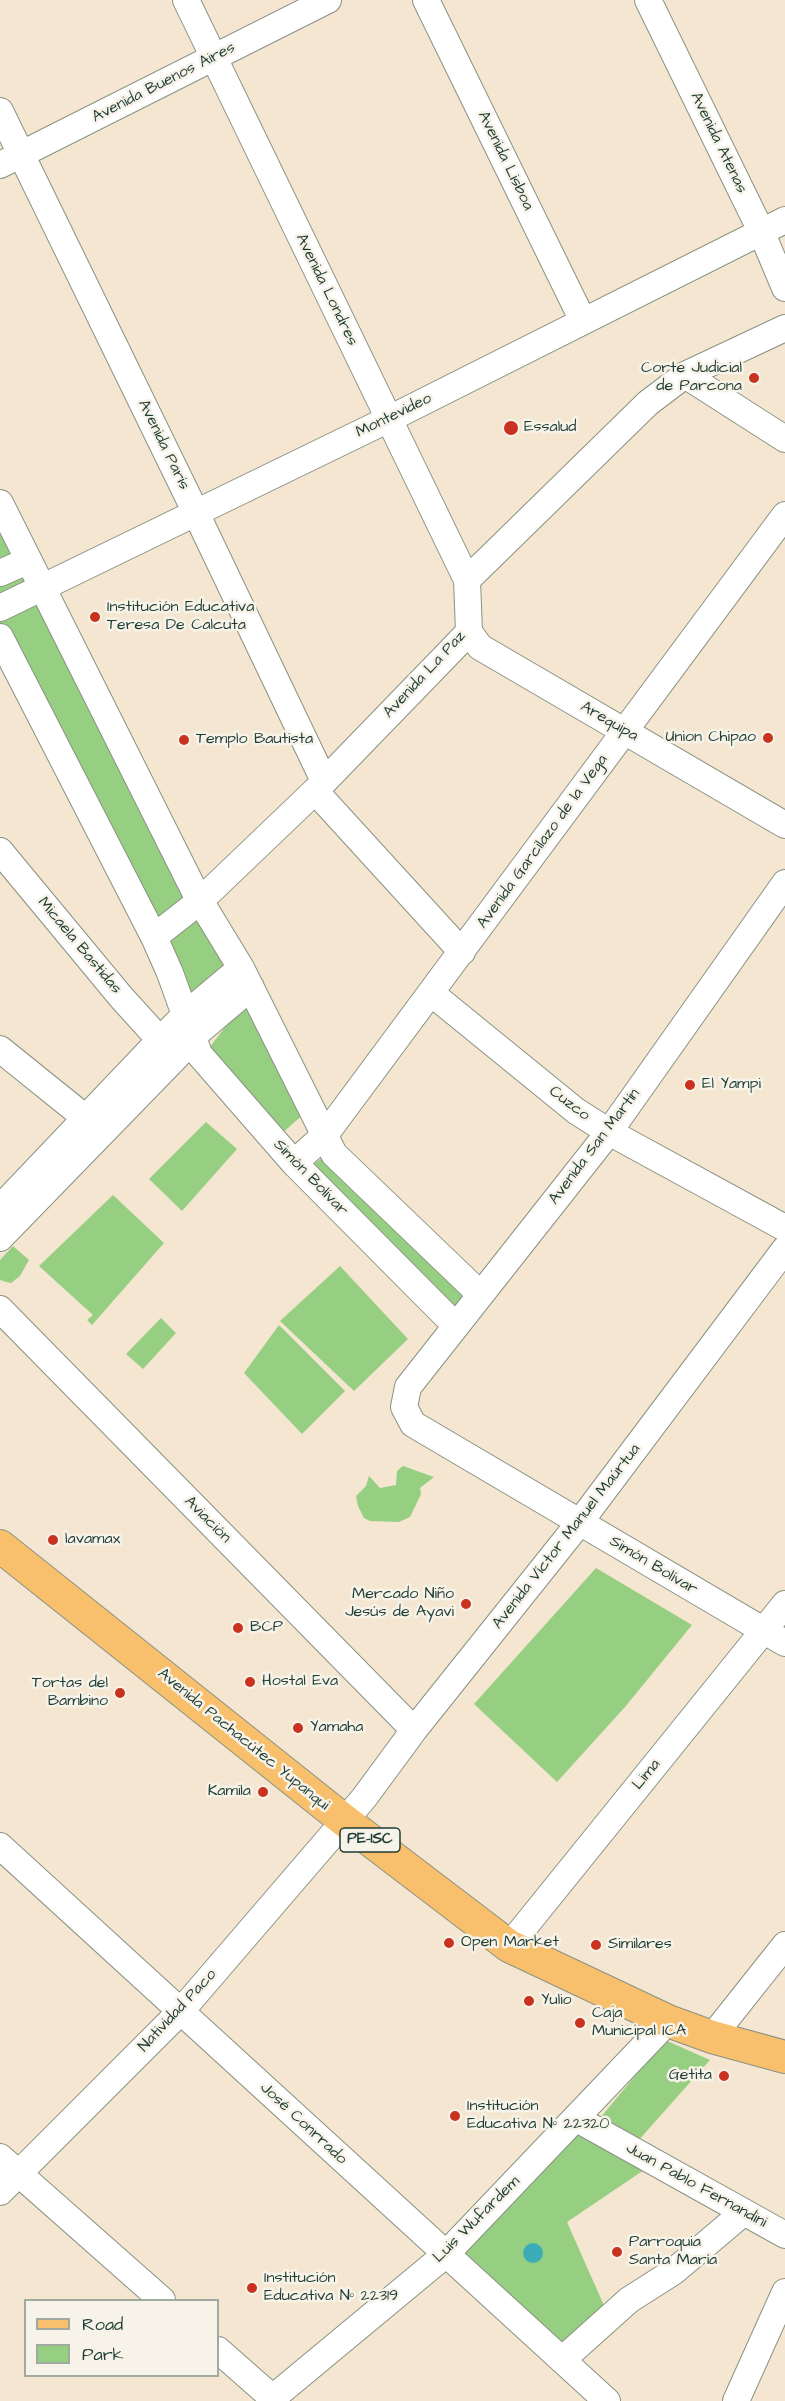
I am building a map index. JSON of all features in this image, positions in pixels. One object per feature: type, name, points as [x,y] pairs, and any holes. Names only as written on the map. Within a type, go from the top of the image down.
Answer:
[{"type":"main road","name":"Avenida Pachacútec Yupanqui","points":[[0,1546],[345,1821],[509,1946],[668,2021],[712,2037],[785,2057]]},
{"type":"street","name":"Avenida Londres","points":[[186,0],[467,580]]},
{"type":"street","name":"Avenida Buenos Aires","points":[[11,160],[328,0]]},
{"type":"street","name":"Avenida Lisboa","points":[[426,0],[583,321]]},
{"type":"street","name":"Avenida Atenas","points":[[648,0],[761,231],[785,288]]},
{"type":"street","name":"Avenida París","points":[[0,111],[11,160],[196,513],[319,786]]},
{"type":"street","name":"Montevideo","points":[[0,608],[389,419],[785,220]]},
{"type":"street","points":[[467,580],[648,403],[685,375],[785,328]]},
{"type":"street","points":[[685,375],[785,439]]},
{"type":"street","points":[[0,503],[27,561],[200,901],[246,978],[334,1154],[480,1294]]},
{"type":"street","name":"Avenida Garcilazo de la Vega","points":[[294,1163],[325,1135],[785,515]]},
{"type":"street","points":[[0,573],[27,561]]},
{"type":"street","name":"Avenida La Paz","points":[[154,937],[200,901],[319,786],[469,632],[467,580]]},
{"type":"street","name":"Arequipa","points":[[469,632],[480,647],[785,825]]},
{"type":"street","name":"Simón Bolívar","points":[[0,637],[154,937],[200,1054],[294,1163],[456,1326]]},
{"type":"street","points":[[319,786],[462,952]]},
{"type":"street","name":"Micaela Bastidas","points":[[0,851],[121,997],[160,1040]]},
{"type":"street","name":"Avenida San Martín","points":[[404,1407],[408,1387],[609,1132],[785,883]]},
{"type":"street","points":[[0,1208],[94,1125],[189,1026],[246,978]]},
{"type":"street","name":"Cuzco","points":[[431,993],[576,1111],[609,1132],[785,1228]]},
{"type":"street","points":[[0,1238],[94,1125],[160,1040],[189,1026]]},
{"type":"street","points":[[0,1049],[94,1125]]},
{"type":"street","name":"Avenida Víctor Manuel Maúrtua","points":[[345,1821],[414,1730],[580,1522],[785,1249]]},
{"type":"street","name":"Aviación","points":[[0,1309],[414,1730]]},
{"type":"street","name":"Simón Bolívar","points":[[404,1407],[413,1424],[774,1638]]},
{"type":"street","name":"Lima","points":[[509,1946],[774,1638],[785,1604]]},
{"type":"street","name":"Natividad Paco","points":[[0,2192],[9,2165],[181,2012],[345,1821]]},
{"type":"street","name":"José Conrrado","points":[[0,1846],[607,2401]]},
{"type":"street","points":[[712,2037],[785,1945]]},
{"type":"street","name":"Luis Wufardem","points":[[264,2398],[445,2255],[668,2021]]},
{"type":"street","name":"Juan Pablo Fernandini","points":[[577,2119],[785,2235]]},
{"type":"street","points":[[9,2165],[160,2299]]},
{"type":"street","points":[[562,2360],[629,2300],[673,2272],[744,2212]]},
{"type":"street","points":[[736,2401],[785,2292]]},
{"type":"street","points":[[219,2351],[264,2398]]},
{"type":"green space","points":[[0,493],[241,968],[186,1014],[0,626]]},
{"type":"green space","points":[[245,1001],[307,1111],[279,1136],[206,1052]]},
{"type":"green space","points":[[206,1122],[237,1149],[182,1211],[149,1179]]},
{"type":"green space","points":[[323,1157],[467,1292],[453,1311],[308,1169]]},
{"type":"green space","points":[[113,1195],[164,1243],[92,1325],[87,1320],[93,1315],[39,1266]]},
{"type":"green space","points":[[13,1246],[29,1260],[20,1276],[11,1283],[0,1280],[0,1260]]},
{"type":"green space","points":[[340,1266],[408,1339],[354,1391],[280,1321]]},
{"type":"green space","points":[[161,1318],[176,1333],[143,1369],[126,1354]]},
{"type":"green space","points":[[279,1325],[345,1391],[302,1434],[244,1373]]},
{"type":"green space","points":[[403,1466],[434,1477],[420,1488],[421,1494],[410,1517],[399,1522],[370,1521],[364,1518],[356,1496],[366,1486],[369,1476],[380,1488],[396,1485],[397,1471]]},
{"type":"green space","points":[[596,1568],[692,1625],[625,1707],[557,1782],[474,1704]]},
{"type":"green space","points":[[665,2040],[710,2060],[637,2142],[600,2118]]},
{"type":"green space","points":[[577,2135],[644,2170],[567,2222],[606,2310],[557,2346],[463,2253]]},
{"type":"water","points":[[529,2243],[537,2243],[543,2249],[543,2257],[537,2263],[529,2263],[523,2257],[523,2249]]},
{"type":"place","name":"Corte Judicial de Parcona","points":[[754,378]]},
{"type":"place","name":"Essalud","points":[[511,428]]},
{"type":"place","name":"Institución Educativa Teresa De Calcuta","points":[[95,617]]},
{"type":"place","name":"Union Chipao","points":[[768,738]]},
{"type":"place","name":"Templo Bautista","points":[[184,740]]},
{"type":"place","name":"El Yampi","points":[[690,1085]]},
{"type":"place","name":"lavamax","points":[[53,1540]]},
{"type":"place","name":"Mercado Niño Jesús de Ayavi","points":[[466,1604]]},
{"type":"place","name":"BCP","points":[[238,1628]]},
{"type":"place","name":"Hostal Eva","points":[[250,1682]]},
{"type":"place","name":"Tortas del Bambino","points":[[120,1693]]},
{"type":"place","name":"Yamaha","points":[[298,1728]]},
{"type":"place","name":"Kamila","points":[[263,1792]]},
{"type":"place","name":"Open Market","points":[[449,1943]]},
{"type":"place","name":"Similares","points":[[596,1945]]},
{"type":"place","name":"Yulio","points":[[529,2001]]},
{"type":"place","name":"Caja Municipal ICA","points":[[580,2023]]},
{"type":"place","name":"Getita","points":[[724,2076]]},
{"type":"place","name":"Institución Educativa Nº 22320","points":[[455,2116]]},
{"type":"place","name":"Parroquia Santa María","points":[[617,2252]]},
{"type":"place","name":"Institución Educativa Nº 22319","points":[[252,2288]]}]
